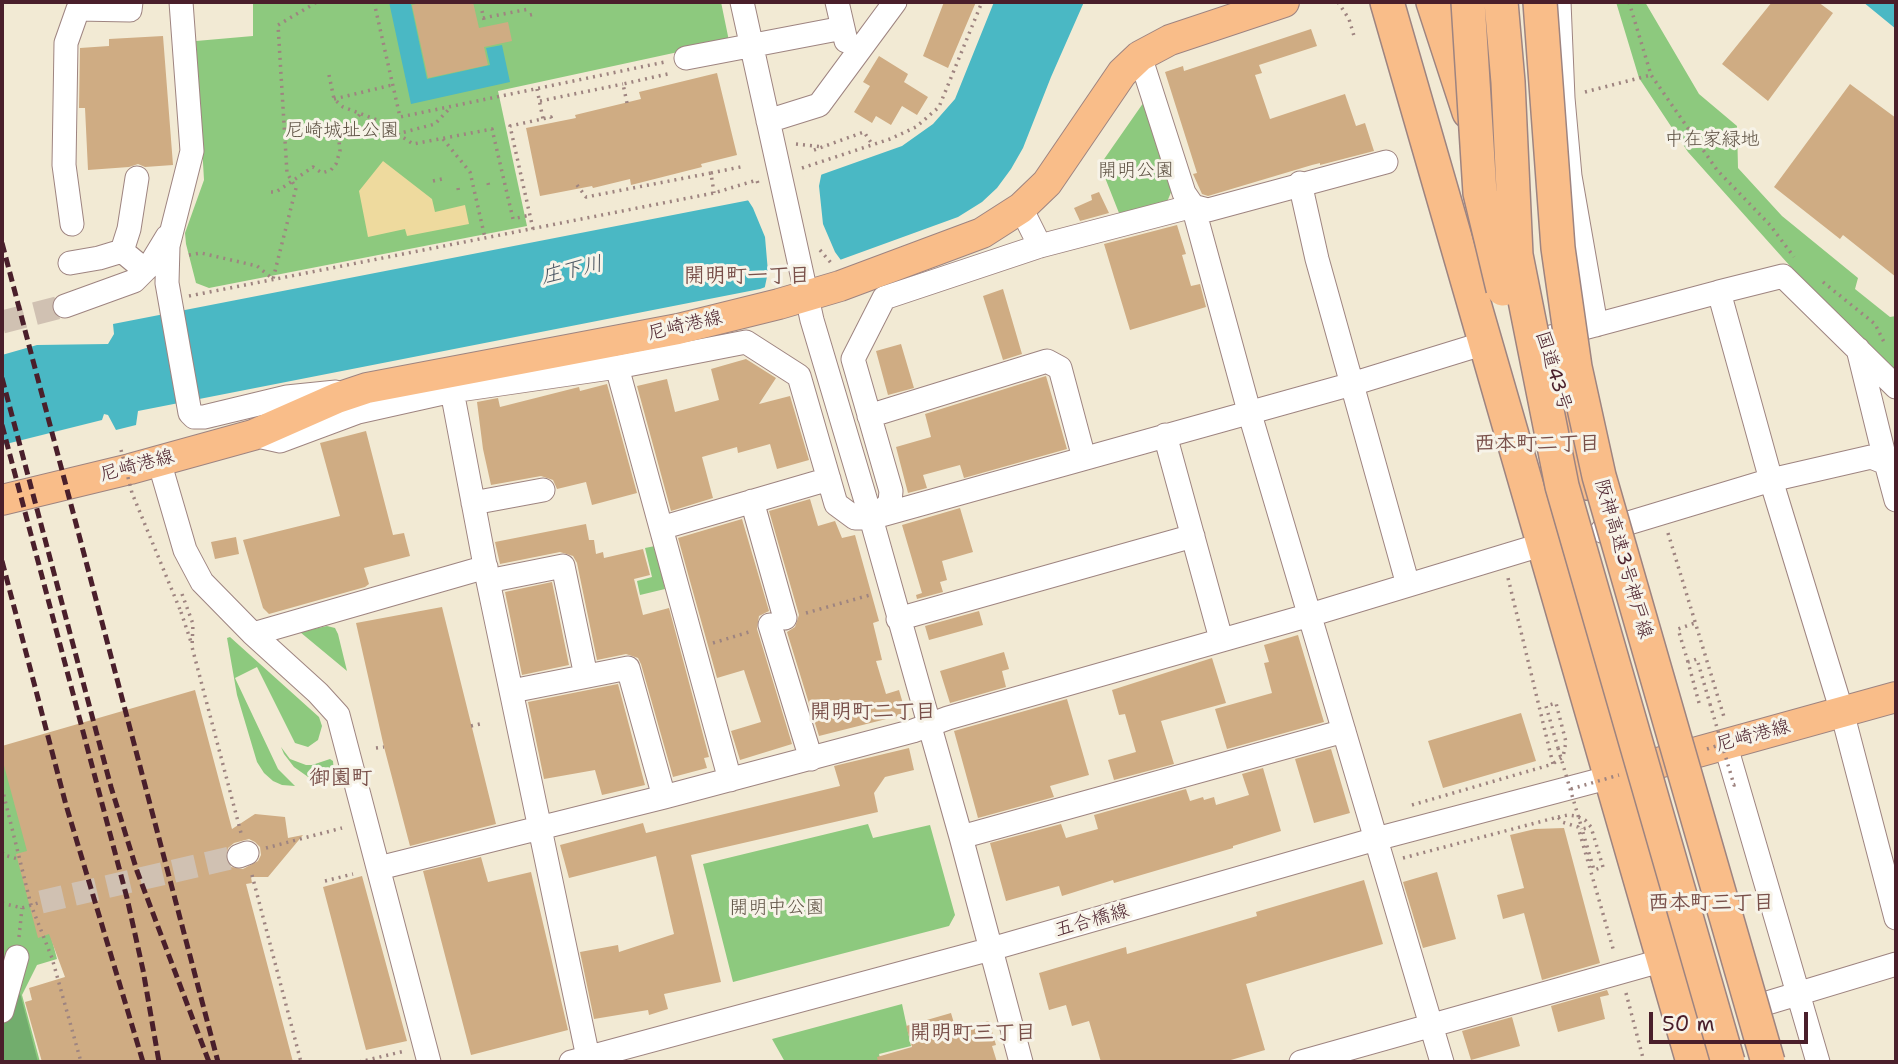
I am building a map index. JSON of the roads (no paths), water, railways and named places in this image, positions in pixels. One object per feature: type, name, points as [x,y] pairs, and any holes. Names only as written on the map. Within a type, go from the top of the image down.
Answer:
[{"type":"highway","points":[[1387,2],[1693,1062]]},
{"type":"highway","name":"国道43号","points":[[1433,2],[1543,339],[1769,1062]]},
{"type":"highway","points":[[1468,2],[1480,194],[1512,328],[1562,486]]},
{"type":"highway","name":"阪神高速3号神戸線","points":[[1501,2],[1516,255],[1562,486],[1728,1062]]},
{"type":"highway","name":"阪神高速3号神戸線","points":[[1540,2],[1558,248],[1575,366],[1606,502],[1769,1062]]},
{"type":"main road","name":"尼崎港線","points":[[2,500],[253,435],[337,398],[367,388],[678,329],[982,233],[1021,208],[1047,183],[1122,73],[1140,56],[1170,40],[1284,2]]},
{"type":"main road","name":"尼崎港線","points":[[1611,776],[1673,757],[1724,730],[1842,712],[1896,697]]},
{"type":"street","points":[[72,224],[64,165],[66,43],[78,9],[130,10],[131,2]]},
{"type":"street","points":[[181,2],[192,151],[168,246],[191,415],[204,417],[287,397],[367,388]]},
{"type":"street","points":[[742,2],[805,288],[875,517],[898,619],[961,837],[1021,1062]]},
{"type":"street","points":[[837,2],[851,61]]},
{"type":"street","points":[[768,121],[819,106],[895,2]]},
{"type":"street","points":[[1559,2],[1570,176],[1596,326]]},
{"type":"street","points":[[679,65],[751,44],[843,28]]},
{"type":"street","points":[[1140,56],[1184,193],[1193,206],[1249,411],[1442,1062]]},
{"type":"street","points":[[875,517],[890,502],[891,491],[853,359],[884,298],[1040,246],[1193,206],[1208,210],[1300,183],[1386,162]]},
{"type":"street","points":[[122,251],[129,229],[138,178]]},
{"type":"street","points":[[1300,183],[1317,259],[1408,585]]},
{"type":"street","points":[[1021,208],[1040,246]]},
{"type":"street","points":[[65,306],[134,281],[145,270],[167,237],[178,212]]},
{"type":"street","points":[[122,251],[145,270]]},
{"type":"street","points":[[70,262],[122,251]]},
{"type":"street","points":[[1543,339],[1783,276],[1896,387]]},
{"type":"street","points":[[1719,292],[1771,480],[1842,712],[1896,918]]},
{"type":"street","points":[[253,435],[280,441],[358,412],[452,391],[617,367],[746,342],[799,376],[836,504],[855,518],[875,517],[1352,384],[1485,342]]},
{"type":"street","points":[[1865,357],[1879,455],[1896,500]]},
{"type":"street","points":[[869,416],[1046,361],[1060,368],[1084,458]]},
{"type":"street","points":[[617,367],[730,780]]},
{"type":"street","points":[[452,391],[487,574],[541,828],[583,1061]]},
{"type":"street","points":[[1165,435],[1221,639]]},
{"type":"street","points":[[1602,531],[1771,480],[1879,455]]},
{"type":"street","points":[[159,461],[184,550],[192,568],[212,594],[338,715],[429,1062]]},
{"type":"street","points":[[661,528],[829,478]]},
{"type":"street","points":[[473,503],[543,490]]},
{"type":"street","points":[[752,501],[777,622],[811,759]]},
{"type":"street","points":[[898,619],[1193,536]]},
{"type":"street","points":[[379,868],[913,732],[928,724],[1310,615],[1544,544]]},
{"type":"street","points":[[253,634],[487,574],[563,566],[586,676]]},
{"type":"street","points":[[512,691],[628,668],[664,797]]},
{"type":"street","points":[[1724,730],[1818,1062]]},
{"type":"street","points":[[961,837],[1344,731]]},
{"type":"street","name":"五合橋線","points":[[583,1061],[1611,776]]},
{"type":"street","points":[[2,1011],[17,957]]},
{"type":"street","points":[[1301,1062],[1664,960]]},
{"type":"street","points":[[1754,1007],[1896,964]]},
{"type":"water","points":[[389,2],[417,2],[411,4],[427,79],[490,65],[486,48],[502,45],[510,82],[411,104]]},
{"type":"water","name":"庄下川","points":[[994,2],[1084,2],[1023,148],[1011,169],[982,202],[958,217],[760,289],[138,411],[136,425],[116,430],[108,415],[104,414],[102,420],[2,445],[2,355],[37,345],[108,344],[114,334],[113,324],[750,200],[902,146],[933,124],[955,99]]},
{"type":"water","points":[[1863,2],[1896,2],[1896,29]]},
{"type":"tunnel","points":[[2,322],[65,306]]},
{"type":"tunnel","points":[[41,902],[239,856]]},
{"type":"railway","points":[[2,243],[218,1062]]},
{"type":"railway","points":[[2,378],[111,787],[137,871],[209,1062]]},
{"type":"railway","points":[[2,425],[127,898],[159,1062]]},
{"type":"railway","points":[[2,561],[66,805],[143,1062]]},
{"type":"district","name":"開明町一丁目","points":[[747,277]]},
{"type":"district","name":"西本町二丁目","points":[[1537,445]]},
{"type":"district","name":"開明町二丁目","points":[[873,713]]},
{"type":"district","name":"御園町","points":[[341,779]]},
{"type":"district","name":"西本町三丁目","points":[[1711,904]]},
{"type":"district","name":"開明町三丁目","points":[[973,1034]]},
{"type":"park label","name":"尼崎城址公園","points":[[342,131]]},
{"type":"park label","name":"中在家緑地","points":[[1712,140]]},
{"type":"park label","name":"開明公園","points":[[1136,171]]},
{"type":"park label","name":"開明中公園","points":[[777,908]]}]
